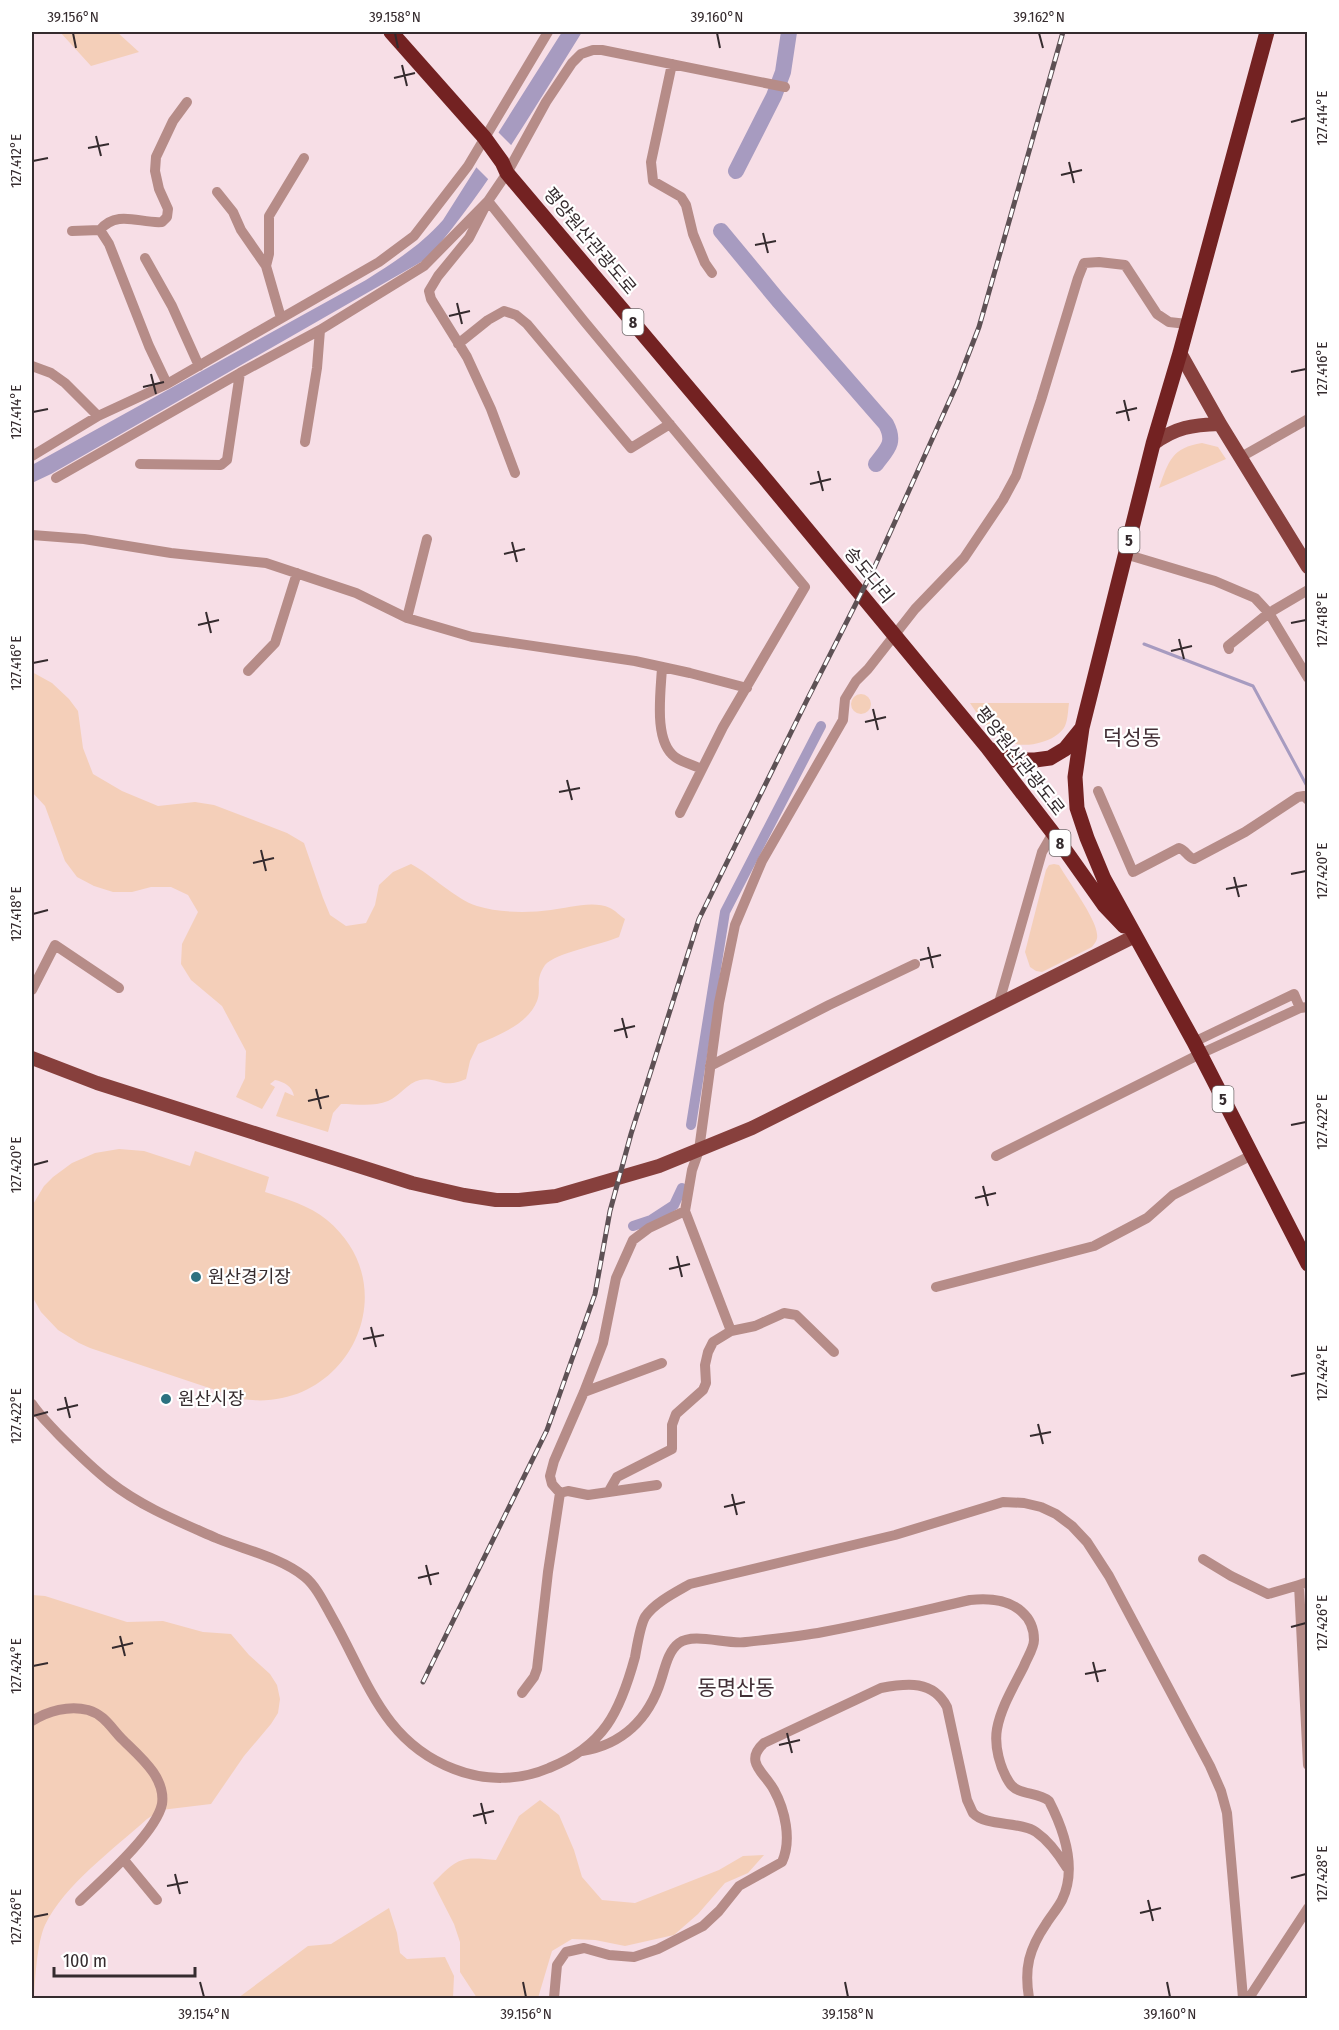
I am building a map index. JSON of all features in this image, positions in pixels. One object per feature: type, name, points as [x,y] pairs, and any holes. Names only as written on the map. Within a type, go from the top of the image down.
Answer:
[{"type":"highway","name":"8","points":[[391,32],[486,140],[504,167]]},
{"type":"highway","name":"5","points":[[1082,728],[1153,444],[1267,32]]},
{"type":"highway","name":"평양원산관광도로","points":[[504,167],[766,481]]},
{"type":"highway","name":"송도다리","points":[[766,481],[942,694]]},
{"type":"highway","name":"평양원산관광도로","points":[[942,694],[987,747],[1053,833],[1104,905],[1135,936]]},
{"type":"highway","name":"8","points":[[987,747],[1011,760],[1050,758],[1065,749],[1082,728]]},
{"type":"highway","points":[[1082,728],[1074,777],[1077,808],[1086,838],[1104,879],[1135,936]]},
{"type":"highway","name":"5","points":[[1135,936],[1197,1048],[1308,1264]]},
{"type":"main road","points":[[1180,353],[1220,424],[1308,567]]},
{"type":"main road","points":[[1153,444],[1167,433],[1190,425],[1220,424]]},
{"type":"main road","points":[[32,1058],[97,1083],[412,1183],[496,1200],[556,1196],[659,1166],[752,1128],[1135,936]]},
{"type":"street","points":[[32,456],[98,416],[167,384],[199,366],[379,262],[414,236],[486,140],[548,32]]},
{"type":"street","points":[[515,472],[491,409],[459,344],[431,299],[429,291],[438,276],[469,238],[504,167],[572,63],[581,54],[602,50],[785,87]]},
{"type":"street","points":[[672,64],[651,162],[653,181],[681,197],[686,205],[693,234],[705,263],[712,273]]},
{"type":"street","points":[[72,231],[100,230],[113,219],[162,222],[168,209],[159,189],[155,171],[156,157],[173,121],[187,102]]},
{"type":"street","points":[[266,266],[269,254],[269,216],[304,158]]},
{"type":"street","points":[[217,192],[233,212],[241,230],[266,266],[281,318]]},
{"type":"street","points":[[56,478],[320,330],[424,266],[488,201]]},
{"type":"street","points":[[488,201],[805,587],[701,769],[680,813]]},
{"type":"street","points":[[100,230],[109,244],[149,346],[167,384]]},
{"type":"street","points":[[145,258],[172,306],[199,366]]},
{"type":"street","points":[[731,1331],[685,1211],[692,1170],[699,1150],[721,992],[735,925],[762,861],[843,720],[845,699],[856,681],[915,609],[964,558],[1004,500],[1016,476],[1084,263],[1125,265],[1156,314],[1169,322],[1188,324]]},
{"type":"street","points":[[459,344],[504,310],[516,315],[527,324],[631,448],[670,424]]},
{"type":"street","points":[[305,442],[318,368],[320,330]]},
{"type":"street","points":[[32,366],[51,373],[65,383],[98,416]]},
{"type":"street","points":[[140,464],[220,465],[227,460],[240,373]]},
{"type":"street","points":[[1241,457],[1308,418]]},
{"type":"street","points":[[32,535],[84,539],[171,553],[266,563],[356,594],[407,618],[472,637],[662,667],[747,688]]},
{"type":"street","points":[[407,618],[428,539]]},
{"type":"street","points":[[1125,554],[1204,577],[1249,595],[1261,603],[1308,678]]},
{"type":"street","points":[[248,671],[275,643],[297,573]]},
{"type":"street","points":[[1229,649],[1228,646],[1269,613],[1308,590]]},
{"type":"street","points":[[662,667],[660,717],[662,735],[669,751],[676,758],[701,769]]},
{"type":"street","points":[[1098,791],[1134,872],[1179,848],[1194,859],[1245,832],[1298,797],[1304,796],[1308,800]]},
{"type":"street","points":[[998,1006],[1042,852],[1053,833]]},
{"type":"street","points":[[32,990],[55,945],[119,988]]},
{"type":"street","points":[[710,1066],[915,964]]},
{"type":"street","points":[[996,1156],[1294,994],[1304,1007]]},
{"type":"street","points":[[936,1287],[1094,1246],[1147,1218],[1173,1195],[1252,1155]]},
{"type":"street","points":[[560,1493],[552,1484],[550,1476],[554,1461],[603,1343],[616,1278],[633,1240],[649,1228],[685,1211]]},
{"type":"street","points":[[609,1491],[617,1477],[672,1449],[672,1425],[676,1414],[703,1390],[706,1383],[705,1365],[713,1342],[731,1331],[755,1326],[784,1313],[796,1315],[834,1352]]},
{"type":"street","points":[[584,1392],[662,1363]]},
{"type":"street","points":[[32,1404],[77,1453],[110,1482],[138,1500],[218,1539],[290,1567],[307,1579],[326,1605],[378,1706],[401,1735],[421,1752],[442,1765],[462,1773],[498,1778],[545,1770],[565,1761],[581,1751],[602,1731],[615,1714],[630,1673],[645,1617],[666,1597],[690,1584],[895,1535],[1003,1502],[1024,1503],[1056,1514],[1087,1542],[1109,1576],[1221,1791],[1227,1813],[1243,1998]]},
{"type":"street","points":[[560,1493],[568,1491],[588,1495],[657,1485]]},
{"type":"street","points":[[522,1693],[537,1669],[560,1493]]},
{"type":"street","points":[[1203,1559],[1268,1594],[1304,1584],[1308,1765]]},
{"type":"street","points":[[581,1751],[603,1747],[623,1737],[634,1728],[651,1704],[671,1652],[679,1643],[690,1639],[739,1643],[821,1633],[970,1600],[989,1598],[1017,1607],[1028,1617],[1032,1625],[1034,1642],[1000,1716],[996,1734],[1000,1763],[1014,1790],[1037,1795],[1049,1801],[1068,1854],[1066,1887],[1061,1900],[1029,1954],[1026,1974],[1029,1998]]},
{"type":"street","points":[[554,1998],[557,1965],[566,1952],[584,1947],[609,1955],[634,1957],[658,1949],[703,1926],[738,1886],[782,1862],[787,1846],[786,1825],[775,1792],[760,1774],[756,1765],[757,1749],[764,1743],[880,1688],[898,1684],[921,1686],[941,1696],[946,1707],[967,1800],[974,1814],[1036,1831],[1067,1868]]},
{"type":"street","points":[[32,1721],[49,1712],[77,1708],[100,1715],[141,1757],[153,1773],[160,1790],[162,1805],[137,1844],[124,1860],[80,1901]]},
{"type":"street","points":[[124,1860],[157,1900]]},
{"type":"street","points":[[1249,1998],[1308,1908]]},
{"type":"shaded area","points":[[60,32],[117,32],[139,52],[91,66]]},
{"type":"shaded area","points":[[562,32],[582,32],[528,119],[471,204],[428,258],[32,483],[32,465],[366,280],[425,238],[443,220]]},
{"type":"shaded area","points":[[1202,443],[1218,447],[1226,459],[1159,488],[1173,457],[1184,448]]},
{"type":"shaded area","points":[[32,672],[52,683],[78,711],[83,748],[93,774],[122,791],[158,806],[195,802],[214,805],[287,833],[304,843],[330,915],[346,926],[366,923],[375,905],[379,885],[393,872],[411,864],[460,898],[486,908],[523,912],[588,905],[610,908],[625,919],[619,937],[569,953],[545,965],[540,976],[538,997],[533,1009],[512,1028],[478,1044],[470,1061],[466,1079],[451,1083],[420,1080],[383,1103],[341,1104],[333,1113],[328,1132],[276,1116],[285,1092],[294,1096],[291,1090],[284,1083],[275,1080],[270,1084],[275,1087],[262,1109],[236,1097],[245,1078],[246,1051],[222,1006],[191,980],[181,964],[182,944],[198,912],[188,895],[171,887],[113,892],[77,877],[65,861],[45,806],[32,792]]},
{"type":"shaded area","points":[[857,694],[865,694],[871,700],[871,708],[865,714],[857,714],[851,708],[851,700]]},
{"type":"shaded area","points":[[970,703],[1069,703],[1066,723],[1061,732],[1048,740],[1030,745],[1009,742],[1000,737],[991,730]]},
{"type":"shaded area","points":[[1049,865],[1059,865],[1087,909],[1097,938],[1092,947],[1042,972],[1030,967],[1025,952],[1046,870]]},
{"type":"shaded area","name":"원산경기장","points":[[119,1149],[144,1151],[190,1166],[195,1151],[269,1177],[265,1192],[305,1206],[327,1220],[351,1248],[363,1279],[364,1311],[355,1341],[337,1367],[311,1387],[279,1399],[242,1399],[90,1348],[58,1330],[41,1312],[32,1296],[32,1206],[44,1186],[72,1163],[95,1153]]},
{"type":"shaded area","points":[[32,1595],[45,1596],[127,1622],[163,1621],[203,1632],[231,1634],[270,1674],[277,1685],[280,1699],[278,1713],[271,1724],[244,1756],[211,1804],[161,1810],[105,1855],[64,1896],[53,1910],[42,1933],[34,1998],[32,1998]]},
{"type":"shaded area","points":[[540,1800],[559,1815],[574,1850],[582,1877],[602,1900],[635,1903],[719,1870],[743,1856],[764,1855],[748,1873],[725,1883],[698,1914],[674,1935],[625,1946],[595,1940],[572,1939],[552,1951],[538,1998],[477,1998],[460,1972],[460,1942],[454,1924],[433,1883],[448,1868],[460,1861],[474,1858],[496,1860],[519,1816]]},
{"type":"shaded area","points":[[389,1908],[397,1933],[400,1953],[407,1959],[445,1957],[454,1976],[453,1998],[238,1998],[308,1946],[331,1944]]},
{"type":"pier","points":[[496,130],[513,147],[489,180],[474,165]]},
{"type":"waterway","points":[[736,171],[774,96],[783,72],[789,32]]},
{"type":"waterway","points":[[721,231],[886,424],[890,436],[889,446],[876,464]]},
{"type":"waterway","points":[[1144,644],[1253,686],[1308,788]]},
{"type":"waterway","points":[[691,1125],[725,912],[821,726]]},
{"type":"waterway","points":[[633,1226],[651,1220],[674,1205],[682,1188]]},
{"type":"railway","points":[[423,1682],[547,1430],[595,1294],[610,1211],[631,1134],[699,919],[875,566],[957,384],[979,327],[1063,32]]},
{"type":"place","name":"원산경기장","points":[[196,1277]]},
{"type":"place","name":"원산시장","points":[[166,1399]]},
{"type":"district","name":"덕성동","points":[[1132,738]]},
{"type":"district","name":"동명산동","points":[[736,1688]]}]
